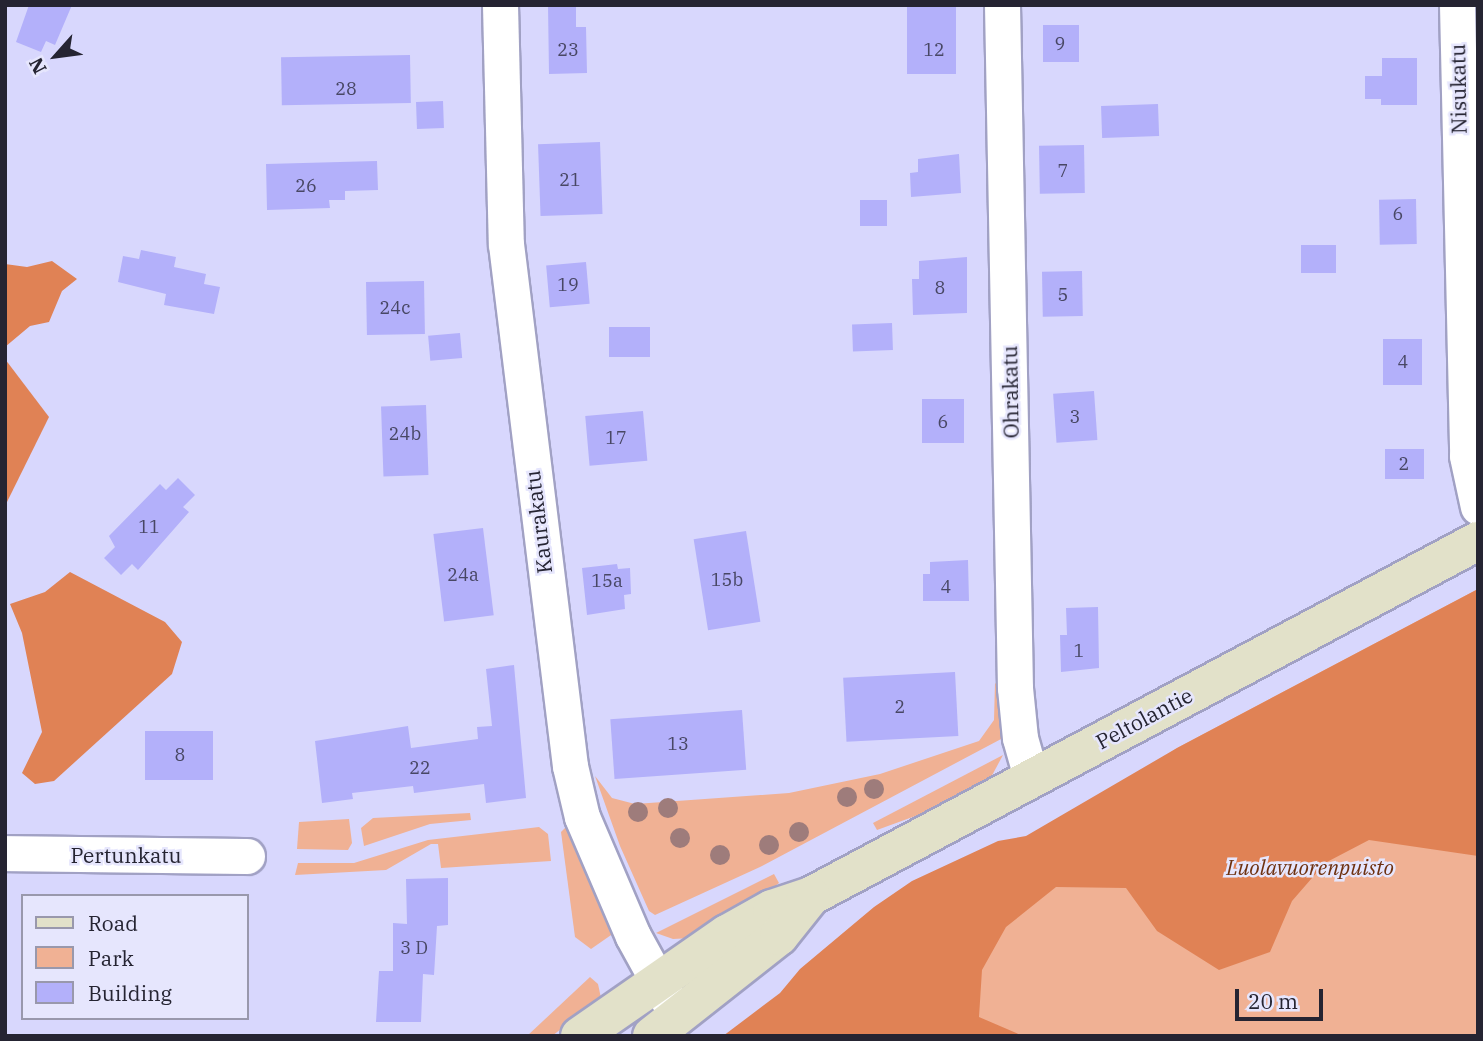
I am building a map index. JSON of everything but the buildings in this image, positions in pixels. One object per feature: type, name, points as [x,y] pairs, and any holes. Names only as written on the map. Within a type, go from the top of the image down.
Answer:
[{"type":"street","name":"Kaurakatu","points":[[500,5],[506,244],[558,695],[582,817],[633,936],[656,979],[664,1026]]},
{"type":"street","name":"Ohrakatu","points":[[1002,5],[1015,688],[1020,738],[1031,777]]},
{"type":"street","name":"Nisukatu","points":[[1457,5],[1467,456],[1478,507]]},
{"type":"street","name":"Peltolantie","points":[[580,1036],[656,979],[772,909],[811,896],[1478,541]]},
{"type":"street","name":"Pertunkatu","points":[[5,853],[247,856]]},
{"type":"street","name":"Peltolantie","points":[[664,1026],[779,936],[811,896]]},
{"type":"green space","points":[[52,261],[77,279],[62,291],[49,322],[30,326],[5,347],[5,264],[27,267]]},
{"type":"green space","points":[[5,359],[49,417],[5,506]]},
{"type":"green space","points":[[70,572],[165,622],[182,642],[172,674],[54,781],[35,784],[22,773],[42,732],[22,633],[10,604],[45,592]]},
{"type":"green space","name":"Luolavuorenpuisto","points":[[1478,589],[1478,1036],[755,1036],[1177,748]]},
{"type":"green space","name":"Luolavuorenpuisto","points":[[1478,589],[1478,856],[1369,840],[1325,863],[1292,901],[1270,952],[1219,970],[1157,931],[1126,888],[1056,887],[1006,927],[982,970],[979,1017],[1023,1036],[723,1036],[780,993],[800,969],[874,907],[912,881],[998,841],[1026,836],[1177,748]]},
{"type":"green space","points":[[995,683],[1002,689],[1003,738],[760,867],[655,915],[649,911],[620,846],[595,776],[612,798],[635,804],[789,793],[880,774],[979,741],[994,720]]},
{"type":"green space","points":[[1003,755],[989,781],[940,807],[877,830],[873,823]]},
{"type":"green space","points":[[470,813],[471,820],[430,824],[364,846],[361,828],[373,818]]},
{"type":"green space","points":[[349,819],[352,843],[348,850],[297,849],[299,822]]},
{"type":"green space","points":[[569,824],[614,933],[591,949],[575,937],[561,832]]},
{"type":"green space","points":[[539,827],[548,834],[551,861],[441,868],[438,844],[431,844],[386,870],[295,875],[298,863],[354,863],[428,840]]},
{"type":"green space","points":[[774,874],[779,883],[765,894],[691,938],[673,939],[656,933]]},
{"type":"green space","points":[[590,977],[598,984],[601,998],[552,1036],[527,1036]]}]
